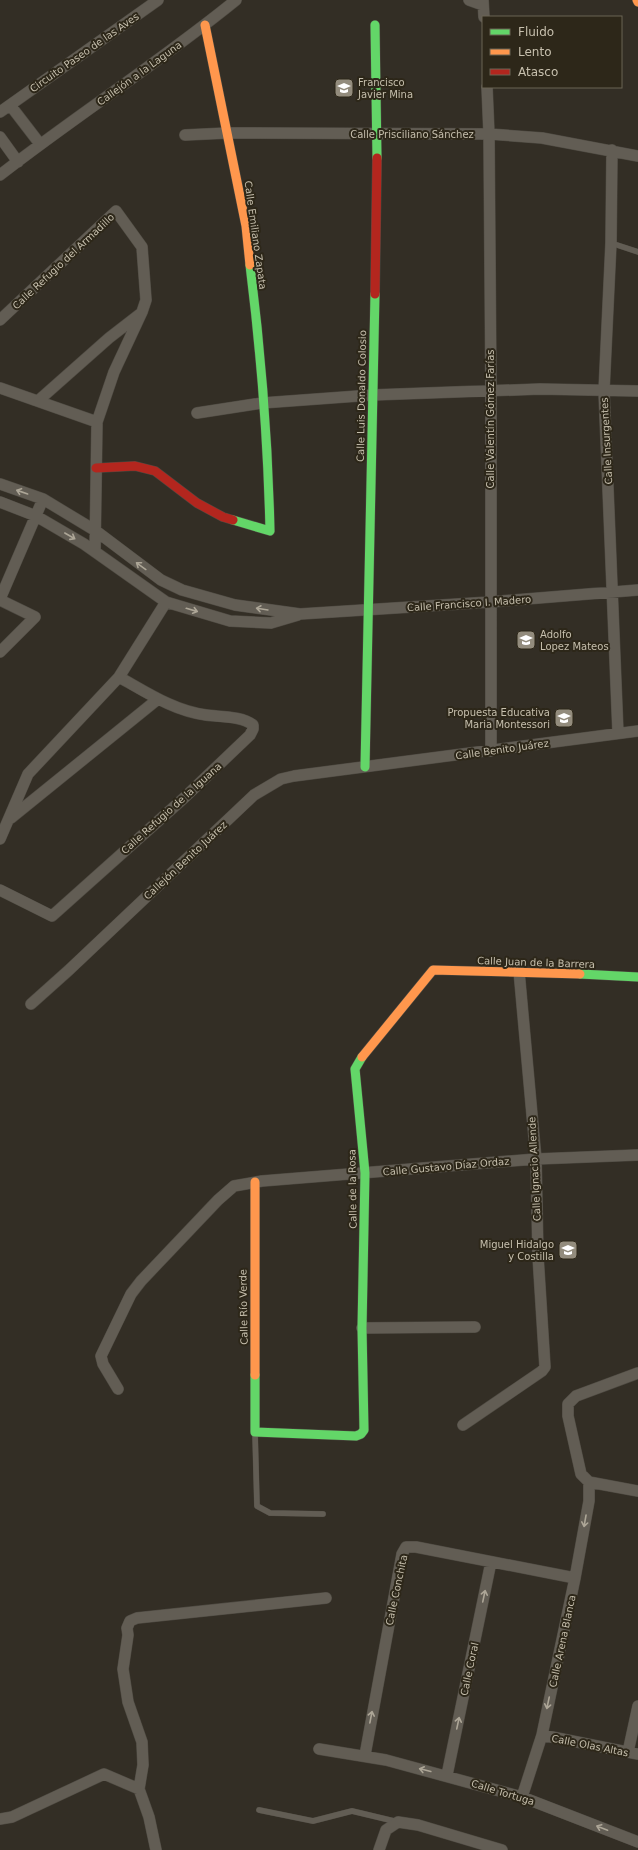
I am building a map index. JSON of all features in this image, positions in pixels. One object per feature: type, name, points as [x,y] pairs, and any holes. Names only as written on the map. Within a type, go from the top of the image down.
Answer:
[{"type":"street","name":"Circuito Paseo de las Aves","points":[[0,112],[158,0]]},
{"type":"street","name":"Callejón a la Laguna","points":[[0,176],[40,144],[205,25],[236,0]]},
{"type":"street","points":[[470,0],[483,2],[484,16]]},
{"type":"street","name":"Calle Emiliano Zapata","points":[[96,468],[135,466],[155,471],[197,503],[223,517],[270,531],[269,485],[257,321],[246,226],[205,25]]},
{"type":"street","name":"Calle Luis Donaldo Colosio","points":[[365,767],[378,134],[375,25]]},
{"type":"street","name":"Calle Valentín Gómez Farías","points":[[487,88],[489,134],[491,392],[491,751]]},
{"type":"street","points":[[10,105],[40,144]]},
{"type":"street","name":"Calle Prisciliano Sánchez","points":[[185,135],[227,133],[489,134],[542,138],[638,156]]},
{"type":"street","points":[[0,137],[18,162]]},
{"type":"street","name":"Calle Insurgentes","points":[[612,150],[612,243],[604,391],[618,733]]},
{"type":"street","name":"Calle Refugio del Armadillo","points":[[0,320],[116,211],[142,247],[146,282],[146,300],[142,312],[114,372],[97,422],[95,552]]},
{"type":"street","points":[[39,400],[109,338],[142,312]]},
{"type":"street","points":[[0,388],[39,400],[97,422]]},
{"type":"street","points":[[197,413],[262,403],[372,395],[491,392],[540,389],[604,391],[638,390]]},
{"type":"street","name":"Calle Francisco I. Madero","points":[[0,484],[43,499],[96,531],[160,580],[182,590],[236,605],[300,614],[490,602],[638,590]]},
{"type":"street","points":[[0,652],[35,618],[0,600],[43,499]]},
{"type":"street","name":"Calle Francisco I. Madero","points":[[0,502],[36,516],[84,544],[166,602],[230,621],[271,624],[300,614]]},
{"type":"street","points":[[0,839],[10,819],[28,774],[119,677],[166,602]]},
{"type":"street","name":"Calle Refugio de la Iguana","points":[[0,890],[52,916],[184,798],[250,735],[253,729],[253,725],[242,720],[203,715],[158,699],[119,677]]},
{"type":"street","points":[[10,819],[158,699]]},
{"type":"street","name":"Calle Benito Juárez","points":[[365,767],[638,731]]},
{"type":"street","name":"Callejón Benito Juárez","points":[[31,1004],[254,795],[268,785],[294,776],[365,767]]},
{"type":"street","name":"Calle Juan de la Barrera","points":[[434,970],[519,971],[638,977]]},
{"type":"street","name":"Calle de la Rosa","points":[[255,1432],[356,1436],[362,1434],[364,1430],[362,1328],[365,1173],[355,1068],[434,970]]},
{"type":"street","name":"Calle Ignacio Allende","points":[[463,1425],[542,1371],[544,1367],[538,1256],[536,1159],[519,971]]},
{"type":"street","name":"Calle Gustavo Díaz Ordaz","points":[[118,1389],[103,1364],[101,1356],[131,1294],[218,1200],[234,1186],[255,1182],[536,1159],[638,1155]]},
{"type":"street","name":"Calle Río Verde","points":[[255,1182],[255,1432]]},
{"type":"street","points":[[362,1328],[475,1327]]},
{"type":"street","points":[[638,1373],[576,1396],[568,1404],[568,1416],[581,1474],[589,1482],[638,1491]]},
{"type":"street","name":"Calle Arena Blanca","points":[[522,1797],[542,1735],[575,1578],[589,1501],[589,1482]]},
{"type":"street","name":"Calle Conchita","points":[[365,1755],[402,1554],[406,1547],[416,1547],[575,1578]]},
{"type":"street","name":"Calle Coral","points":[[447,1775],[491,1562]]},
{"type":"street","points":[[156,1850],[149,1817],[139,1789],[143,1765],[142,1742],[128,1702],[123,1669],[127,1628],[130,1621],[137,1618],[326,1598]]},
{"type":"street","points":[[633,1753],[638,1706]]},
{"type":"street","name":"Calle Olas Altas","points":[[542,1735],[633,1753]]},
{"type":"street","name":"Calle Tortuga","points":[[319,1749],[365,1755],[447,1775],[522,1797],[638,1842]]},
{"type":"street","points":[[0,1819],[12,1816],[104,1774],[139,1789]]},
{"type":"street","points":[[379,1850],[386,1830],[398,1822],[418,1825],[482,1847],[502,1850]]},
{"type":"lane","points":[[612,243],[638,252]]},
{"type":"lane","points":[[255,1432],[257,1506],[270,1513],[323,1514]]},
{"type":"lane","points":[[259,1810],[313,1821],[352,1811],[398,1822]]},
{"type":"traffic: fast","points":[[375,25],[377,158]]},
{"type":"traffic: fast","points":[[233,520],[270,531],[268,464],[250,265]]},
{"type":"traffic: fast","points":[[365,767],[375,294]]},
{"type":"traffic: fast","points":[[580,974],[638,977]]},
{"type":"traffic: fast","points":[[255,1375],[255,1432],[356,1436],[361,1434],[364,1430],[362,1328],[365,1173],[355,1069],[362,1057]]},
{"type":"traffic: slow","points":[[205,25],[246,226],[250,265]]},
{"type":"traffic: slow","points":[[362,1057],[433,970],[580,974]]},
{"type":"traffic: slow","points":[[255,1182],[255,1375]]},
{"type":"traffic: jam","points":[[375,294],[377,158]]},
{"type":"traffic: jam","points":[[96,468],[135,466],[155,471],[197,503],[223,517],[233,520]]},
{"type":"place","name":"Francisco Javier Mina","points":[[344,88]]},
{"type":"place","name":"Adolfo Lopez Mateos","points":[[526,640]]},
{"type":"place","name":"Propuesta Educativa Maria Montessori","points":[[564,718]]},
{"type":"place","name":"Miguel Hidalgo y Costilla","points":[[568,1250]]}]
